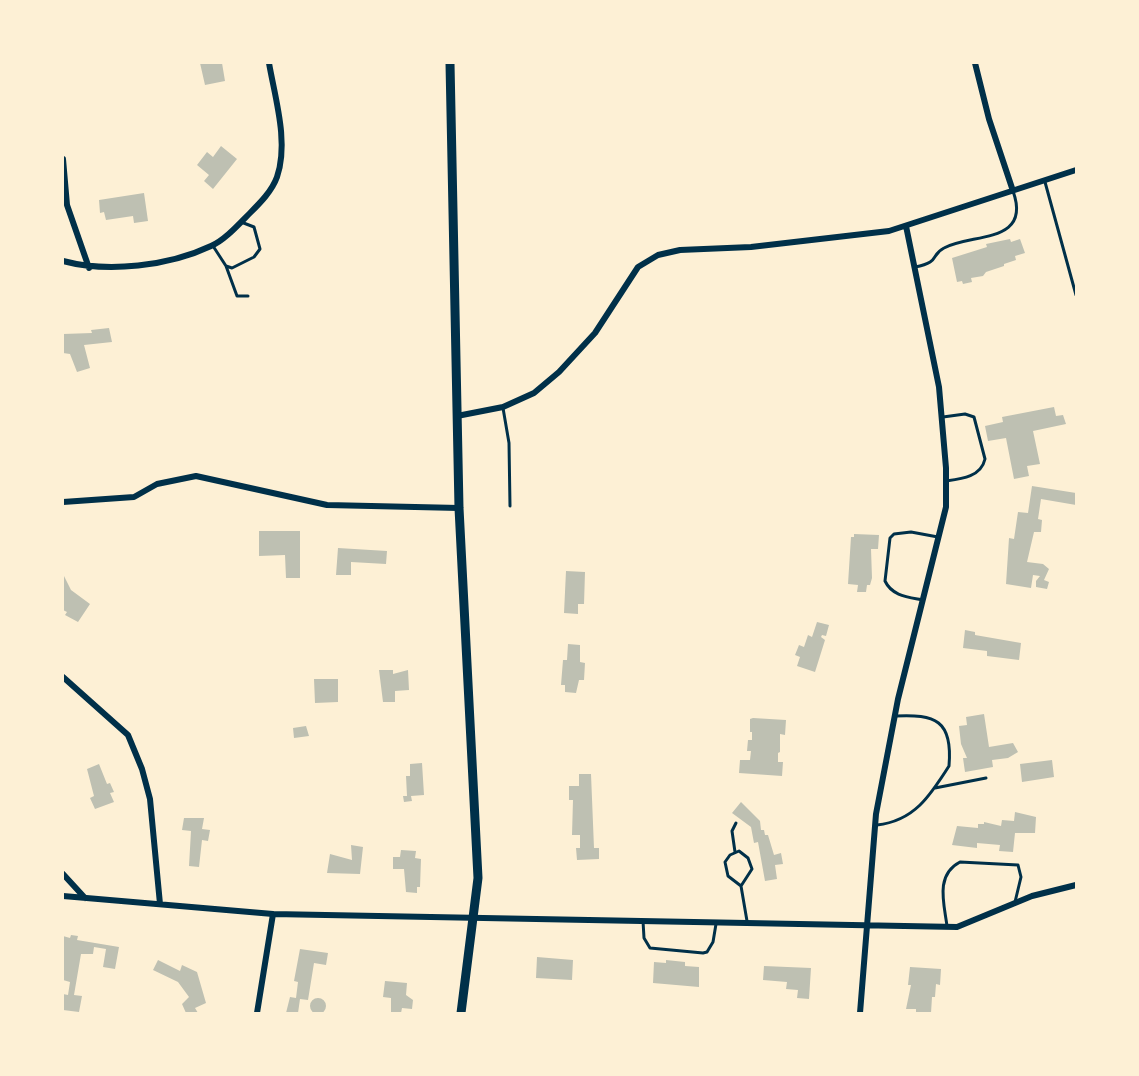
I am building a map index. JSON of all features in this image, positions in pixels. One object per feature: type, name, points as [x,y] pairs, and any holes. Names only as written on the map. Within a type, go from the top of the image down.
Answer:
[{"type":"main road","points":[[450,63],[459,508],[478,878],[461,1013]]},
{"type":"street","points":[[63,261],[89,268],[137,266],[213,246],[241,222],[263,200],[277,177],[282,143],[269,63]]},
{"type":"street","points":[[975,63],[988,119],[1013,191]]},
{"type":"street","points":[[63,159],[65,201],[89,268]]},
{"type":"street","points":[[457,416],[503,407],[534,393],[559,372],[595,333],[638,267],[658,255],[680,250],[751,247],[889,231],[1076,170]]},
{"type":"street","points":[[860,1013],[875,825],[895,716],[946,507],[939,387],[906,226]]},
{"type":"street","points":[[63,502],[134,497],[157,484],[196,476],[327,505],[459,508]]},
{"type":"street","points":[[63,677],[129,735],[142,769],[150,800],[160,904]]},
{"type":"street","points":[[63,874],[84,898]]},
{"type":"street","points":[[63,896],[273,914],[957,927],[1014,903],[1076,885]]},
{"type":"street","points":[[257,1013],[273,914]]},
{"type":"lane","points":[[1045,180],[1076,295]]},
{"type":"lane","points":[[915,267],[931,263],[942,249],[1000,233],[1016,217],[1018,204],[1013,191]]},
{"type":"lane","points":[[226,266],[232,268],[254,257],[261,249],[254,227],[241,222]]},
{"type":"lane","points":[[213,246],[226,266],[237,296],[248,296]]},
{"type":"lane","points":[[503,407],[509,443],[510,506]]},
{"type":"lane","points":[[941,417],[965,414],[974,417],[985,459],[978,472],[966,478],[946,481]]},
{"type":"lane","points":[[923,600],[893,592],[888,587],[885,581],[890,538],[894,534],[911,532],[938,537]]},
{"type":"lane","points":[[875,825],[894,823],[907,817],[934,788],[949,766],[946,732],[939,723],[922,715],[895,716]]},
{"type":"lane","points":[[934,788],[986,778]]},
{"type":"lane","points":[[735,852],[732,831],[736,824]]},
{"type":"lane","points":[[741,886],[751,874],[751,863],[744,854],[735,852],[727,858],[726,870],[728,876],[741,886],[747,923]]},
{"type":"lane","points":[[947,927],[942,886],[952,866],[960,862],[1018,865],[1021,877],[1014,903]]},
{"type":"lane","points":[[642,921],[644,938],[650,948],[703,953],[707,952],[712,942],[716,922]]},
{"type":"building","points":[[200,63],[222,63],[225,81],[205,85]]},
{"type":"building","points":[[221,146],[237,159],[213,189],[204,181],[209,175],[197,165],[207,152],[213,157]]},
{"type":"building","points":[[144,193],[148,221],[134,223],[133,216],[106,220],[104,212],[100,213],[99,200]]},
{"type":"building","points":[[1010,239],[1011,242],[1020,239],[1025,253],[1015,256],[1016,260],[986,272],[983,276],[971,278],[972,282],[963,284],[962,281],[957,282],[952,258],[987,247],[986,244]]},
{"type":"building","points":[[109,328],[112,342],[84,345],[90,368],[77,372],[70,354],[63,353],[63,334],[92,333],[91,330]]},
{"type":"building","points":[[1054,407],[1056,416],[1063,415],[1066,424],[1033,431],[1040,464],[1027,466],[1029,476],[1014,479],[1006,438],[988,441],[985,426],[1003,422],[1002,417]]},
{"type":"building","points":[[1032,486],[1076,493],[1076,505],[1041,499],[1038,519],[1042,520],[1041,532],[1034,532],[1027,562],[1043,564],[1049,569],[1044,580],[1049,582],[1047,589],[1036,587],[1036,581],[1040,576],[1033,575],[1031,588],[1006,584],[1009,538],[1014,539],[1018,512],[1028,513]]},
{"type":"building","points":[[259,531],[300,531],[300,578],[286,578],[285,555],[259,556]]},
{"type":"building","points":[[854,534],[879,535],[878,549],[871,549],[872,578],[870,585],[867,585],[866,592],[857,592],[858,585],[848,584],[851,537],[854,537]]},
{"type":"building","points":[[338,548],[387,551],[386,564],[351,562],[351,575],[336,575]]},
{"type":"building","points":[[566,571],[585,572],[584,604],[578,604],[578,614],[564,613]]},
{"type":"building","points":[[63,574],[71,590],[90,604],[78,622],[65,615],[67,612],[63,610]]},
{"type":"building","points":[[817,622],[829,625],[826,636],[821,637],[825,640],[815,672],[797,666],[800,657],[795,655],[799,645],[804,647],[808,635],[812,637]]},
{"type":"building","points":[[965,630],[975,632],[975,635],[1021,643],[1019,660],[987,656],[987,651],[963,648]]},
{"type":"building","points":[[568,644],[580,645],[580,662],[585,663],[584,680],[579,680],[576,693],[565,692],[565,685],[561,685],[563,660],[567,660]]},
{"type":"building","points":[[379,670],[393,670],[393,674],[408,670],[409,690],[395,691],[395,702],[383,702]]},
{"type":"building","points":[[314,679],[338,679],[338,702],[315,703]]},
{"type":"building","points":[[984,714],[989,747],[1013,743],[1018,752],[1008,758],[992,760],[993,767],[965,772],[963,758],[967,758],[961,744],[959,726],[967,725],[966,717]]},
{"type":"building","points":[[750,719],[786,720],[785,735],[780,734],[780,752],[778,753],[778,762],[783,762],[782,776],[739,773],[740,760],[750,760],[751,751],[747,751],[748,740],[752,740]]},
{"type":"building","points":[[306,726],[309,736],[294,738],[293,728]]},
{"type":"building","points":[[1052,760],[1054,777],[1022,782],[1020,764]]},
{"type":"building","points":[[422,763],[424,795],[411,796],[412,801],[404,802],[403,796],[407,796],[406,776],[410,776],[410,764]]},
{"type":"building","points":[[99,764],[107,784],[110,783],[114,792],[110,793],[114,802],[95,809],[90,798],[94,796],[87,769]]},
{"type":"building","points":[[579,774],[591,774],[594,848],[599,848],[599,859],[577,860],[576,848],[580,848],[580,835],[572,835],[573,800],[569,800],[569,786],[579,786]]},
{"type":"building","points":[[741,802],[760,821],[761,830],[768,835],[774,855],[781,853],[783,864],[775,865],[777,879],[765,881],[758,842],[754,843],[751,827],[732,813]]},
{"type":"building","points":[[1015,812],[1036,817],[1035,833],[1015,833],[1013,852],[999,851],[1000,845],[977,843],[977,848],[952,845],[957,826],[978,828],[978,824],[984,824],[984,822],[1001,826],[1002,820],[1014,821]]},
{"type":"building","points":[[184,818],[204,818],[202,829],[210,830],[208,841],[202,840],[199,867],[189,866],[191,831],[182,830]]},
{"type":"building","points":[[351,845],[363,847],[360,874],[327,873],[330,854],[352,860]]},
{"type":"building","points":[[401,850],[416,851],[415,858],[421,859],[420,887],[417,887],[417,893],[406,892],[404,869],[393,869],[393,857],[400,857]]},
{"type":"building","points":[[71,935],[78,936],[77,940],[119,947],[115,969],[103,967],[106,949],[94,947],[93,954],[81,954],[74,995],[82,996],[79,1012],[63,1010],[63,994],[68,995],[70,982],[63,980],[63,936],[70,938]]},
{"type":"building","points":[[300,949],[328,953],[326,965],[314,963],[308,1000],[300,999],[298,1013],[286,1013],[290,997],[296,998],[298,982],[294,981]]},
{"type":"building","points":[[537,957],[573,960],[572,980],[536,978]]},
{"type":"building","points":[[158,960],[180,971],[182,965],[197,972],[206,1003],[195,1008],[198,1013],[186,1013],[182,1004],[189,997],[178,982],[153,970]]},
{"type":"building","points":[[666,960],[685,962],[685,966],[699,967],[699,987],[653,983],[654,962],[666,963]]},
{"type":"building","points":[[764,966],[811,968],[809,999],[797,998],[798,990],[786,989],[787,982],[763,980]]},
{"type":"building","points":[[910,967],[941,969],[940,985],[936,984],[935,997],[932,997],[931,1013],[916,1013],[916,1009],[906,1009],[911,985],[908,985]]},
{"type":"building","points":[[385,981],[407,983],[406,995],[413,1000],[412,1009],[402,1008],[401,1013],[391,1013],[391,998],[383,997]]},
{"type":"building","points":[[318,998],[324,1000],[326,1006],[324,1012],[318,1014],[312,1012],[310,1006],[312,1000]]}]
